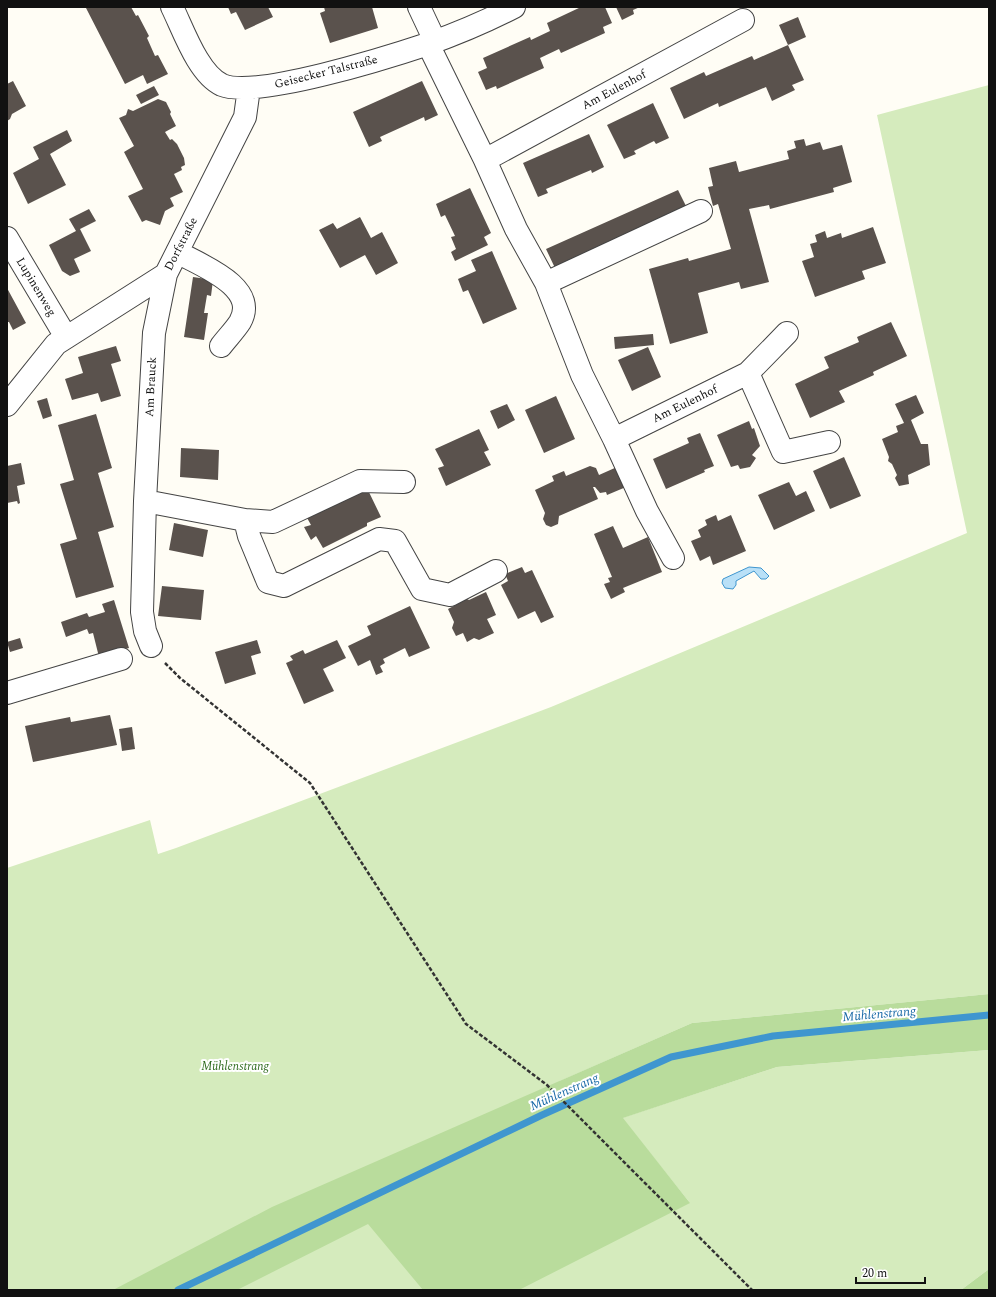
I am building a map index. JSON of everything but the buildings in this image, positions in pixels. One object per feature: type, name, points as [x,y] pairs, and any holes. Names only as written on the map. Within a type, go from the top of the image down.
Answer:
[{"type":"street","name":"Geisecker Talstraße","points":[[172,7],[198,60],[211,77],[222,84],[250,88],[284,84],[359,65],[432,42],[514,7]]},
{"type":"street","points":[[419,7],[432,42],[516,229],[546,283],[582,375],[614,439],[647,511],[673,558]]},
{"type":"street","name":"Am Eulenhof","points":[[485,160],[743,20]]},
{"type":"street","name":"Dorfstraße","points":[[7,405],[56,344],[166,274],[244,117],[250,88]]},
{"type":"street","points":[[546,283],[701,211]]},
{"type":"street","name":"Lupinenweg","points":[[7,238],[66,337]]},
{"type":"street","points":[[177,252],[234,285],[242,295],[243,313],[240,322],[220,346]]},
{"type":"street","name":"Am Brauck","points":[[151,646],[145,631],[142,612],[145,501],[154,333],[166,274]]},
{"type":"street","name":"Am Eulenhof","points":[[614,439],[748,373],[787,333]]},
{"type":"street","points":[[748,373],[783,452],[829,442]]},
{"type":"street","points":[[145,501],[245,520],[273,522],[360,481],[404,482]]},
{"type":"street","points":[[245,520],[249,536],[268,582],[284,586],[379,539],[395,541],[422,589],[450,595],[496,572]]},
{"type":"street","points":[[7,693],[120,659]]},
{"type":"path","points":[[151,646],[180,678],[310,783],[466,1024],[547,1085],[752,1290]]},
{"type":"green space","points":[[989,85],[989,994],[692,1023],[560,1081],[690,1203],[622,1118],[777,1067],[989,1050],[989,1269],[961,1290],[7,1290],[7,868],[150,820],[158,854],[176,848],[551,707],[967,533],[877,115]]},
{"type":"green space","points":[[989,994],[989,1050],[777,1067],[623,1118],[690,1203],[519,1290],[423,1290],[368,1224],[237,1290],[113,1290],[272,1207],[692,1023]]},
{"type":"green space","points":[[989,1269],[989,1290],[961,1290]]},
{"type":"water","points":[[749,567],[761,568],[769,576],[766,579],[761,579],[754,571],[736,581],[736,585],[733,589],[725,588],[722,583],[723,579]]},
{"type":"waterway","name":"Mühlenstrang","points":[[178,1290],[542,1115],[671,1057],[773,1036],[989,1015]]}]
